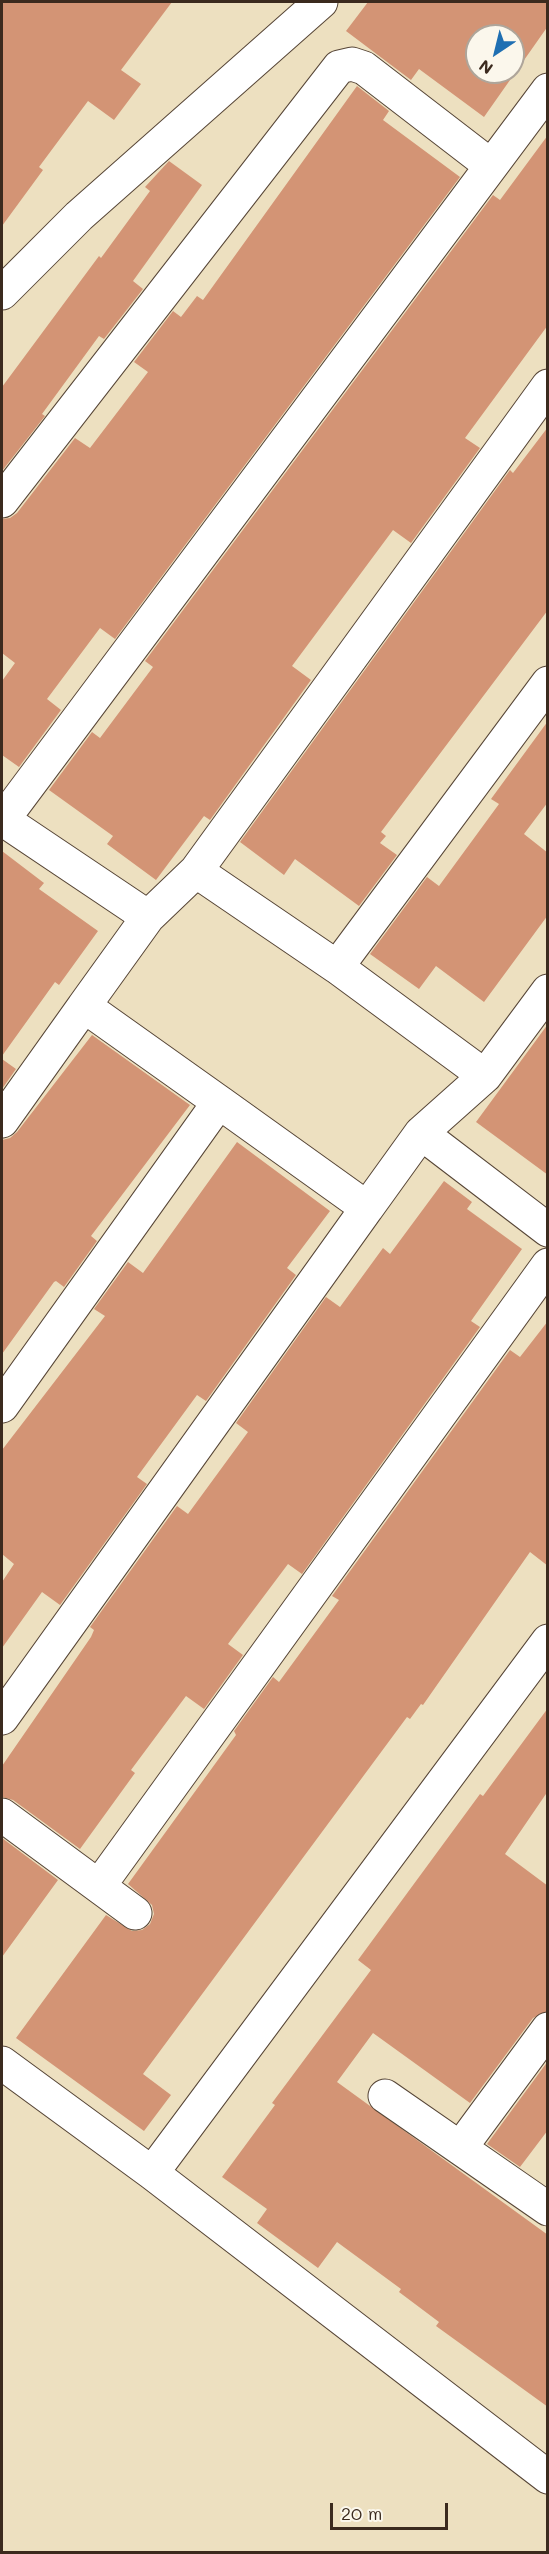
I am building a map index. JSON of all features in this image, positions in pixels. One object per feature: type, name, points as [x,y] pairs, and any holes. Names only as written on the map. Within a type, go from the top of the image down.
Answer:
[{"type":"street","points":[[8,275],[79,216],[304,7]]},
{"type":"street","points":[[2,501],[339,67],[352,64],[364,68],[490,165]]},
{"type":"street","points":[[148,916],[2,820],[548,90]]},
{"type":"street","points":[[2,1121],[148,916],[196,872],[548,386]]},
{"type":"street","points":[[337,967],[548,683]]},
{"type":"street","points":[[196,872],[337,967],[485,1076]]},
{"type":"street","points":[[2,1718],[421,1133],[485,1076],[548,991]]},
{"type":"street","points":[[84,1006],[367,1208]]},
{"type":"street","points":[[2,1406],[219,1102]]},
{"type":"street","points":[[421,1133],[548,1230]]},
{"type":"street","points":[[99,1886],[548,1265]]},
{"type":"street","points":[[152,2173],[548,1641]]},
{"type":"street","points":[[2,1815],[135,1913]]},
{"type":"street","points":[[461,2147],[548,2029]]},
{"type":"street","points":[[2,2063],[152,2173],[548,2477]]},
{"type":"street","points":[[385,2096],[548,2209]]},
{"type":"building","points":[[2,2],[172,2],[121,70],[141,84],[114,120],[88,101],[39,167],[43,170],[2,226]]},
{"type":"building","points":[[368,2],[548,2],[548,26],[525,59],[525,24],[465,24],[465,84],[507,84],[484,117],[419,69],[411,80],[346,31]]},
{"type":"building","points":[[357,86],[389,111],[383,120],[460,177],[115,639],[100,628],[47,699],[61,710],[19,767],[2,755],[2,681],[15,663],[2,653],[2,519],[10,518],[17,513],[75,438],[90,448],[148,372],[134,362],[173,311],[181,317],[197,296],[203,300]]},
{"type":"building","points":[[548,135],[548,325],[465,438],[480,448],[411,543],[393,530],[292,666],[311,680],[210,820],[204,816],[156,880],[107,844],[113,836],[49,790],[92,732],[100,738],[153,667],[145,661],[493,195],[500,200]]},
{"type":"building","points":[[169,161],[202,185],[133,281],[143,289],[104,339],[99,336],[42,414],[45,416],[2,471],[2,387],[150,191],[145,187]]},
{"type":"building","points":[[548,427],[548,610],[381,832],[386,836],[380,843],[397,855],[359,906],[295,859],[284,875],[240,842],[510,470],[513,473]]},
{"type":"building","points":[[548,721],[548,802],[524,834],[548,853],[548,915],[484,1002],[436,966],[419,989],[370,954],[427,877],[439,886],[499,804],[491,799]]},
{"type":"building","points":[[2,851],[44,883],[39,889],[98,931],[59,985],[55,982],[2,1056]]},
{"type":"building","points":[[548,1024],[548,1175],[476,1122]]},
{"type":"building","points":[[92,1035],[190,1105],[91,1236],[97,1241],[64,1287],[54,1282],[2,1354],[2,1140],[10,1138],[17,1132]]},
{"type":"building","points":[[2,1059],[16,1069],[2,1089]]},
{"type":"building","points":[[237,1142],[330,1211],[287,1268],[296,1275],[206,1401],[197,1395],[137,1477],[147,1484],[60,1605],[42,1592],[2,1648],[2,1582],[14,1564],[2,1554],[2,1450],[105,1316],[94,1309],[128,1262],[143,1273]]},
{"type":"building","points":[[444,1181],[472,1202],[467,1209],[522,1249],[471,1321],[480,1327],[302,1574],[288,1564],[228,1644],[243,1655],[204,1709],[186,1696],[131,1770],[135,1773],[80,1849],[13,1800],[2,1797],[2,1766],[91,1637],[94,1630],[90,1627],[177,1506],[188,1514],[248,1432],[236,1423],[326,1297],[340,1307],[383,1248],[390,1254]]},
{"type":"building","points":[[548,1321],[548,1566],[530,1552],[423,1705],[421,1704],[410,1719],[407,1717],[143,2074],[171,2095],[144,2131],[16,2038],[106,1915],[132,1931],[142,1930],[150,1924],[154,1914],[152,1905],[128,1884],[236,1735],[234,1731],[273,1677],[279,1682],[339,1600],[332,1596],[510,1350],[520,1357]]},
{"type":"building","points":[[548,1708],[548,1791],[505,1854],[548,1886],[548,2011],[533,2018],[470,2103],[373,2033],[337,2082],[548,2235],[548,2407],[436,2326],[439,2322],[399,2292],[401,2289],[337,2242],[318,2268],[257,2223],[267,2209],[222,2177],[275,2105],[272,2103],[371,1970],[358,1960],[480,1794],[483,1796]]},
{"type":"building","points":[[2,1838],[58,1880],[2,1957]]},
{"type":"building","points":[[548,2061],[548,2130],[520,2167],[487,2144]]}]
